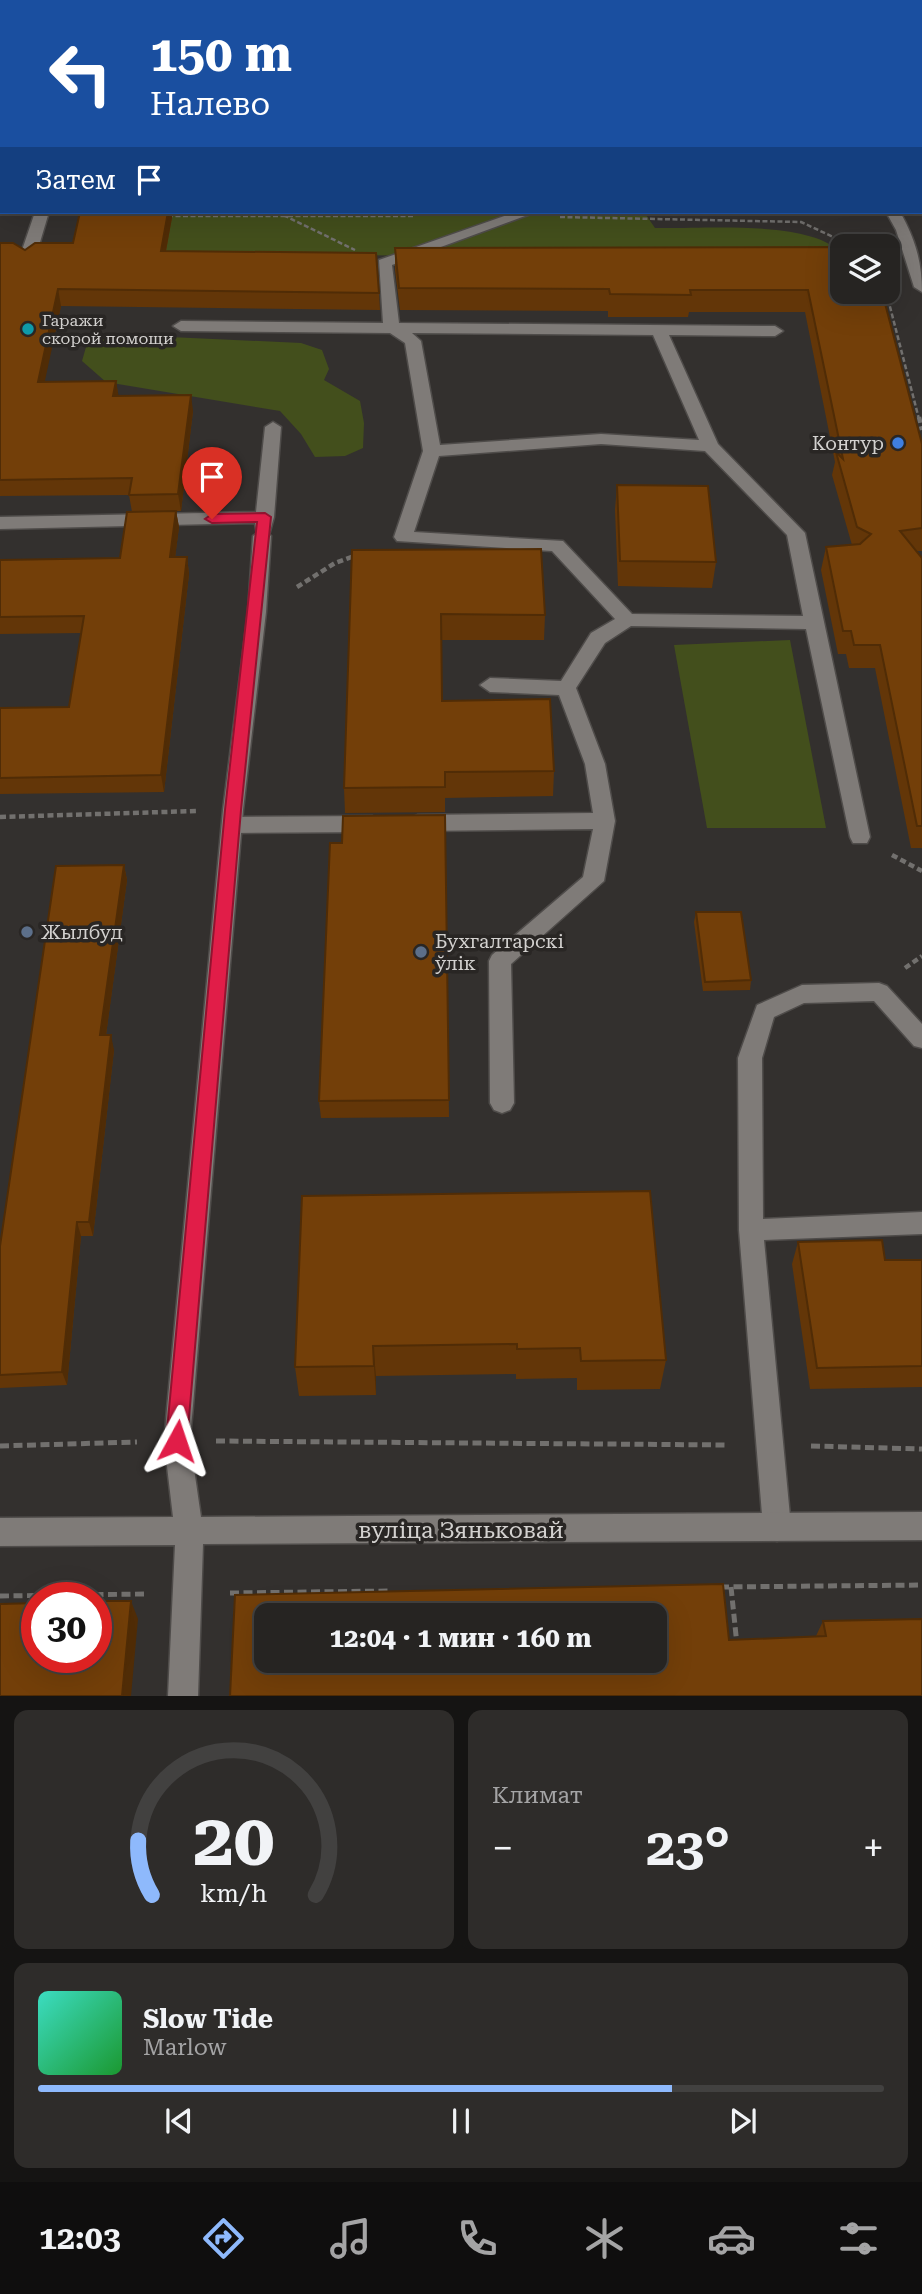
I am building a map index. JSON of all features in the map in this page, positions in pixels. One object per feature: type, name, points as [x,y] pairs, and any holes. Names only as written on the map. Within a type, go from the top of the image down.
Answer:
[{"type":"street","points":[[27,259],[41,214]]},
{"type":"street","points":[[523,214],[384,263],[391,326],[412,341],[432,451],[403,537],[557,545],[627,621]]},
{"type":"street","points":[[894,214],[903,230],[922,287]]},
{"type":"street","points":[[181,326],[775,331]]},
{"type":"street","points":[[660,332],[710,446],[796,533],[808,559],[814,623],[860,836]]},
{"type":"street","points":[[183,1696],[189,1594],[189,1532],[177,1441],[232,818],[257,612],[273,427]]},
{"type":"street","points":[[432,451],[601,439],[710,446]]},
{"type":"street","points":[[0,523],[264,527]]},
{"type":"street","points":[[566,688],[598,638],[627,621],[814,623]]},
{"type":"street","points":[[490,685],[566,688]]},
{"type":"street","points":[[502,1103],[500,961],[593,881],[605,821],[595,764],[566,688]]},
{"type":"street","points":[[232,818],[605,821]]},
{"type":"street","points":[[776,1527],[772,1445],[751,1230],[750,1058],[765,1011],[803,994],[879,992],[922,1039]]},
{"type":"street","points":[[751,1230],[922,1223]]},
{"type":"street","name":"вуліца Зяньковай","points":[[0,1532],[922,1526]]},
{"type":"path","points":[[177,216],[184,214]]},
{"type":"path","points":[[280,214],[384,263]]},
{"type":"path","points":[[523,214],[801,222],[830,235]]},
{"type":"path","points":[[164,216],[420,216]]},
{"type":"path","points":[[890,304],[922,430]]},
{"type":"path","points":[[257,612],[335,564],[403,537]]},
{"type":"path","points":[[0,817],[232,818]]},
{"type":"path","points":[[0,1446],[177,1441],[772,1445],[922,1449]]},
{"type":"path","points":[[717,1587],[922,1585]]},
{"type":"path","points":[[731,1587],[738,1655]]},
{"type":"path","points":[[0,1596],[398,1591]]},
{"type":"green space","points":[[94,214],[645,214],[655,228],[724,227],[776,230],[800,234],[830,245],[830,249],[628,258],[162,253]]},
{"type":"green space","points":[[105,334],[301,343],[322,350],[329,369],[324,380],[360,401],[364,423],[363,448],[345,456],[315,457],[301,434],[280,411],[106,382],[82,361],[88,340]]},
{"type":"green space","points":[[790,640],[826,828],[707,828],[674,645]]},
{"type":"building","points":[[80,214],[168,214],[161,251],[376,253],[379,293],[58,289],[38,382],[116,381],[113,396],[191,395],[178,494],[129,495],[132,478],[0,480],[0,243],[13,243],[25,250],[35,243],[73,243]]},
{"type":"building","points":[[830,247],[830,304],[885,304],[922,444],[922,528],[900,531],[922,558],[922,826],[917,826],[880,645],[854,645],[851,631],[843,631],[826,547],[860,544],[871,534],[857,527],[836,452],[843,459],[808,290],[690,290],[691,295],[610,294],[609,289],[399,288],[395,248]]},
{"type":"building","points":[[617,485],[708,486],[716,562],[620,561]]},
{"type":"building","points":[[176,511],[170,557],[187,557],[161,775],[0,778],[0,708],[69,707],[84,616],[0,617],[0,560],[120,558],[127,512]]},
{"type":"building","points":[[541,549],[545,615],[441,614],[442,701],[550,699],[554,771],[445,772],[445,787],[344,788],[352,550]]},
{"type":"building","points":[[445,815],[449,1100],[319,1101],[330,843],[342,843],[343,816]]},
{"type":"building","points":[[124,865],[100,1035],[111,1035],[89,1222],[77,1222],[62,1372],[0,1375],[0,1246],[56,866]]},
{"type":"building","points":[[696,912],[741,912],[751,980],[705,982]]},
{"type":"building","points":[[650,1191],[666,1360],[581,1361],[580,1348],[517,1349],[517,1344],[373,1346],[374,1366],[295,1367],[302,1196]]},
{"type":"building","points":[[882,1240],[885,1260],[922,1260],[922,1366],[817,1368],[798,1242]]},
{"type":"building","points":[[723,1584],[729,1640],[826,1636],[823,1621],[922,1619],[922,1696],[230,1696],[235,1595]]},
{"type":"building","points":[[112,1601],[131,1601],[122,1696],[0,1696],[0,1604],[21,1603],[21,1673],[112,1673]]},
{"type":"place","name":"Гаражи скорой помощи","points":[[28,329]]},
{"type":"place","name":"Контур","points":[[898,443]]},
{"type":"place","name":"Жылбуд","points":[[27,932]]},
{"type":"place","name":"Бухгалтарскі ўлік","points":[[421,952]]},
{"type":"route","points":[[177,1441],[233,810],[257,612],[265,517],[212,519]]}]
